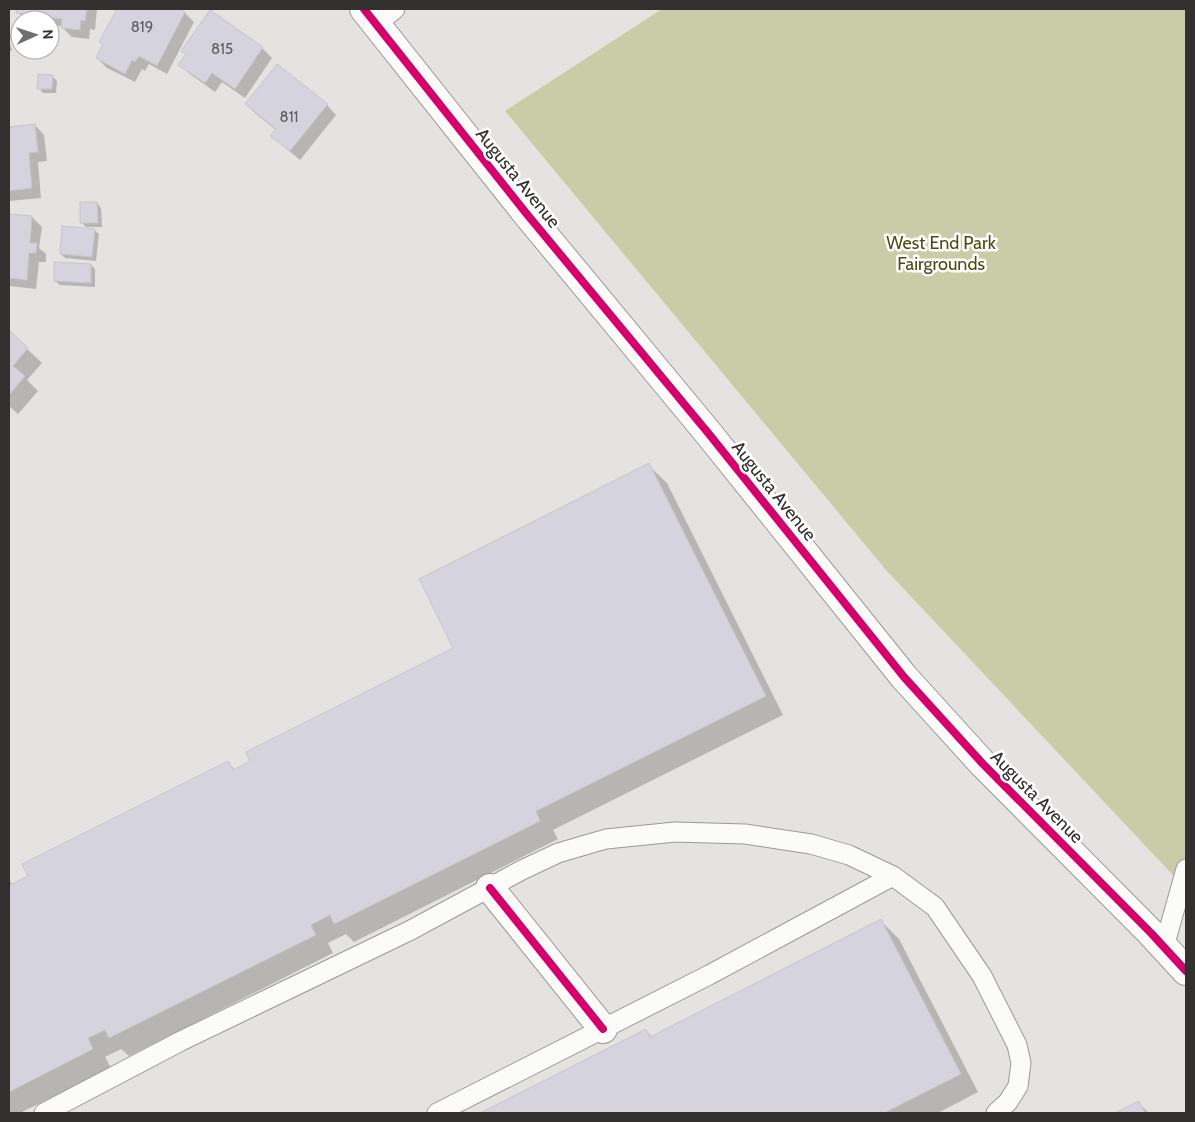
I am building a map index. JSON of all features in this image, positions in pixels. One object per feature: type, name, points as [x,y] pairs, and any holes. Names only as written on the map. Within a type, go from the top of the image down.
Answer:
[{"type":"street","name":"Augusta Avenue","points":[[378,14],[526,213],[709,434],[904,677],[983,764],[1186,970]]},
{"type":"street","points":[[490,888],[603,1028]]},
{"type":"lane","points":[[44,1113],[180,1041],[411,930],[522,870],[558,853],[606,839],[675,832],[745,834],[811,844],[849,855],[893,876],[935,907],[982,976],[1017,1045],[1021,1063],[1018,1086],[1008,1102],[996,1113]]},
{"type":"lane","points":[[1164,947],[1186,869]]},
{"type":"lane","points":[[437,1113],[709,975],[893,876]]},
{"type":"green space","name":"West End Park Fairgrounds","points":[[662,9],[1186,9],[1186,889],[886,570],[505,111]]},
{"type":"building","points":[[87,9],[85,21],[81,20],[80,30],[61,28],[60,10],[17,10]]},
{"type":"building","points":[[117,9],[180,9],[185,12],[157,66],[139,56],[135,62],[132,60],[125,74],[96,58],[103,44],[99,42]]},
{"type":"building","points":[[210,10],[263,47],[235,89],[212,73],[205,83],[178,65],[186,54],[181,51]]},
{"type":"building","points":[[277,64],[328,104],[290,151],[270,136],[276,129],[245,104]]},
{"type":"building","points":[[38,74],[53,75],[52,89],[37,89]]},
{"type":"building","points":[[35,124],[38,152],[29,153],[32,188],[9,191],[9,127]]},
{"type":"building","points":[[80,202],[97,202],[98,223],[80,223]]},
{"type":"building","points":[[9,214],[32,216],[30,243],[37,243],[36,253],[29,253],[27,280],[9,278]]},
{"type":"building","points":[[62,226],[95,229],[92,257],[60,254]]},
{"type":"building","points":[[54,262],[91,264],[91,283],[54,281]]},
{"type":"building","points":[[9,330],[28,348],[13,366],[25,376],[9,395]]},
{"type":"building","points":[[649,463],[766,696],[536,811],[540,821],[334,924],[330,915],[311,925],[316,935],[109,1038],[105,1030],[88,1038],[93,1049],[9,1092],[9,882],[10,885],[28,876],[22,864],[228,761],[233,770],[250,761],[246,752],[453,648],[419,579]]},
{"type":"building","points":[[881,919],[961,1074],[884,1113],[480,1113],[646,1029],[650,1037]]},
{"type":"building","points":[[1139,1101],[1145,1113],[1115,1113]]},
{"type":"cycle path","points":[[364,9],[526,213],[709,434],[904,677],[983,764],[1151,933],[1186,971]]},
{"type":"cycle path","points":[[490,888],[603,1029]]}]
